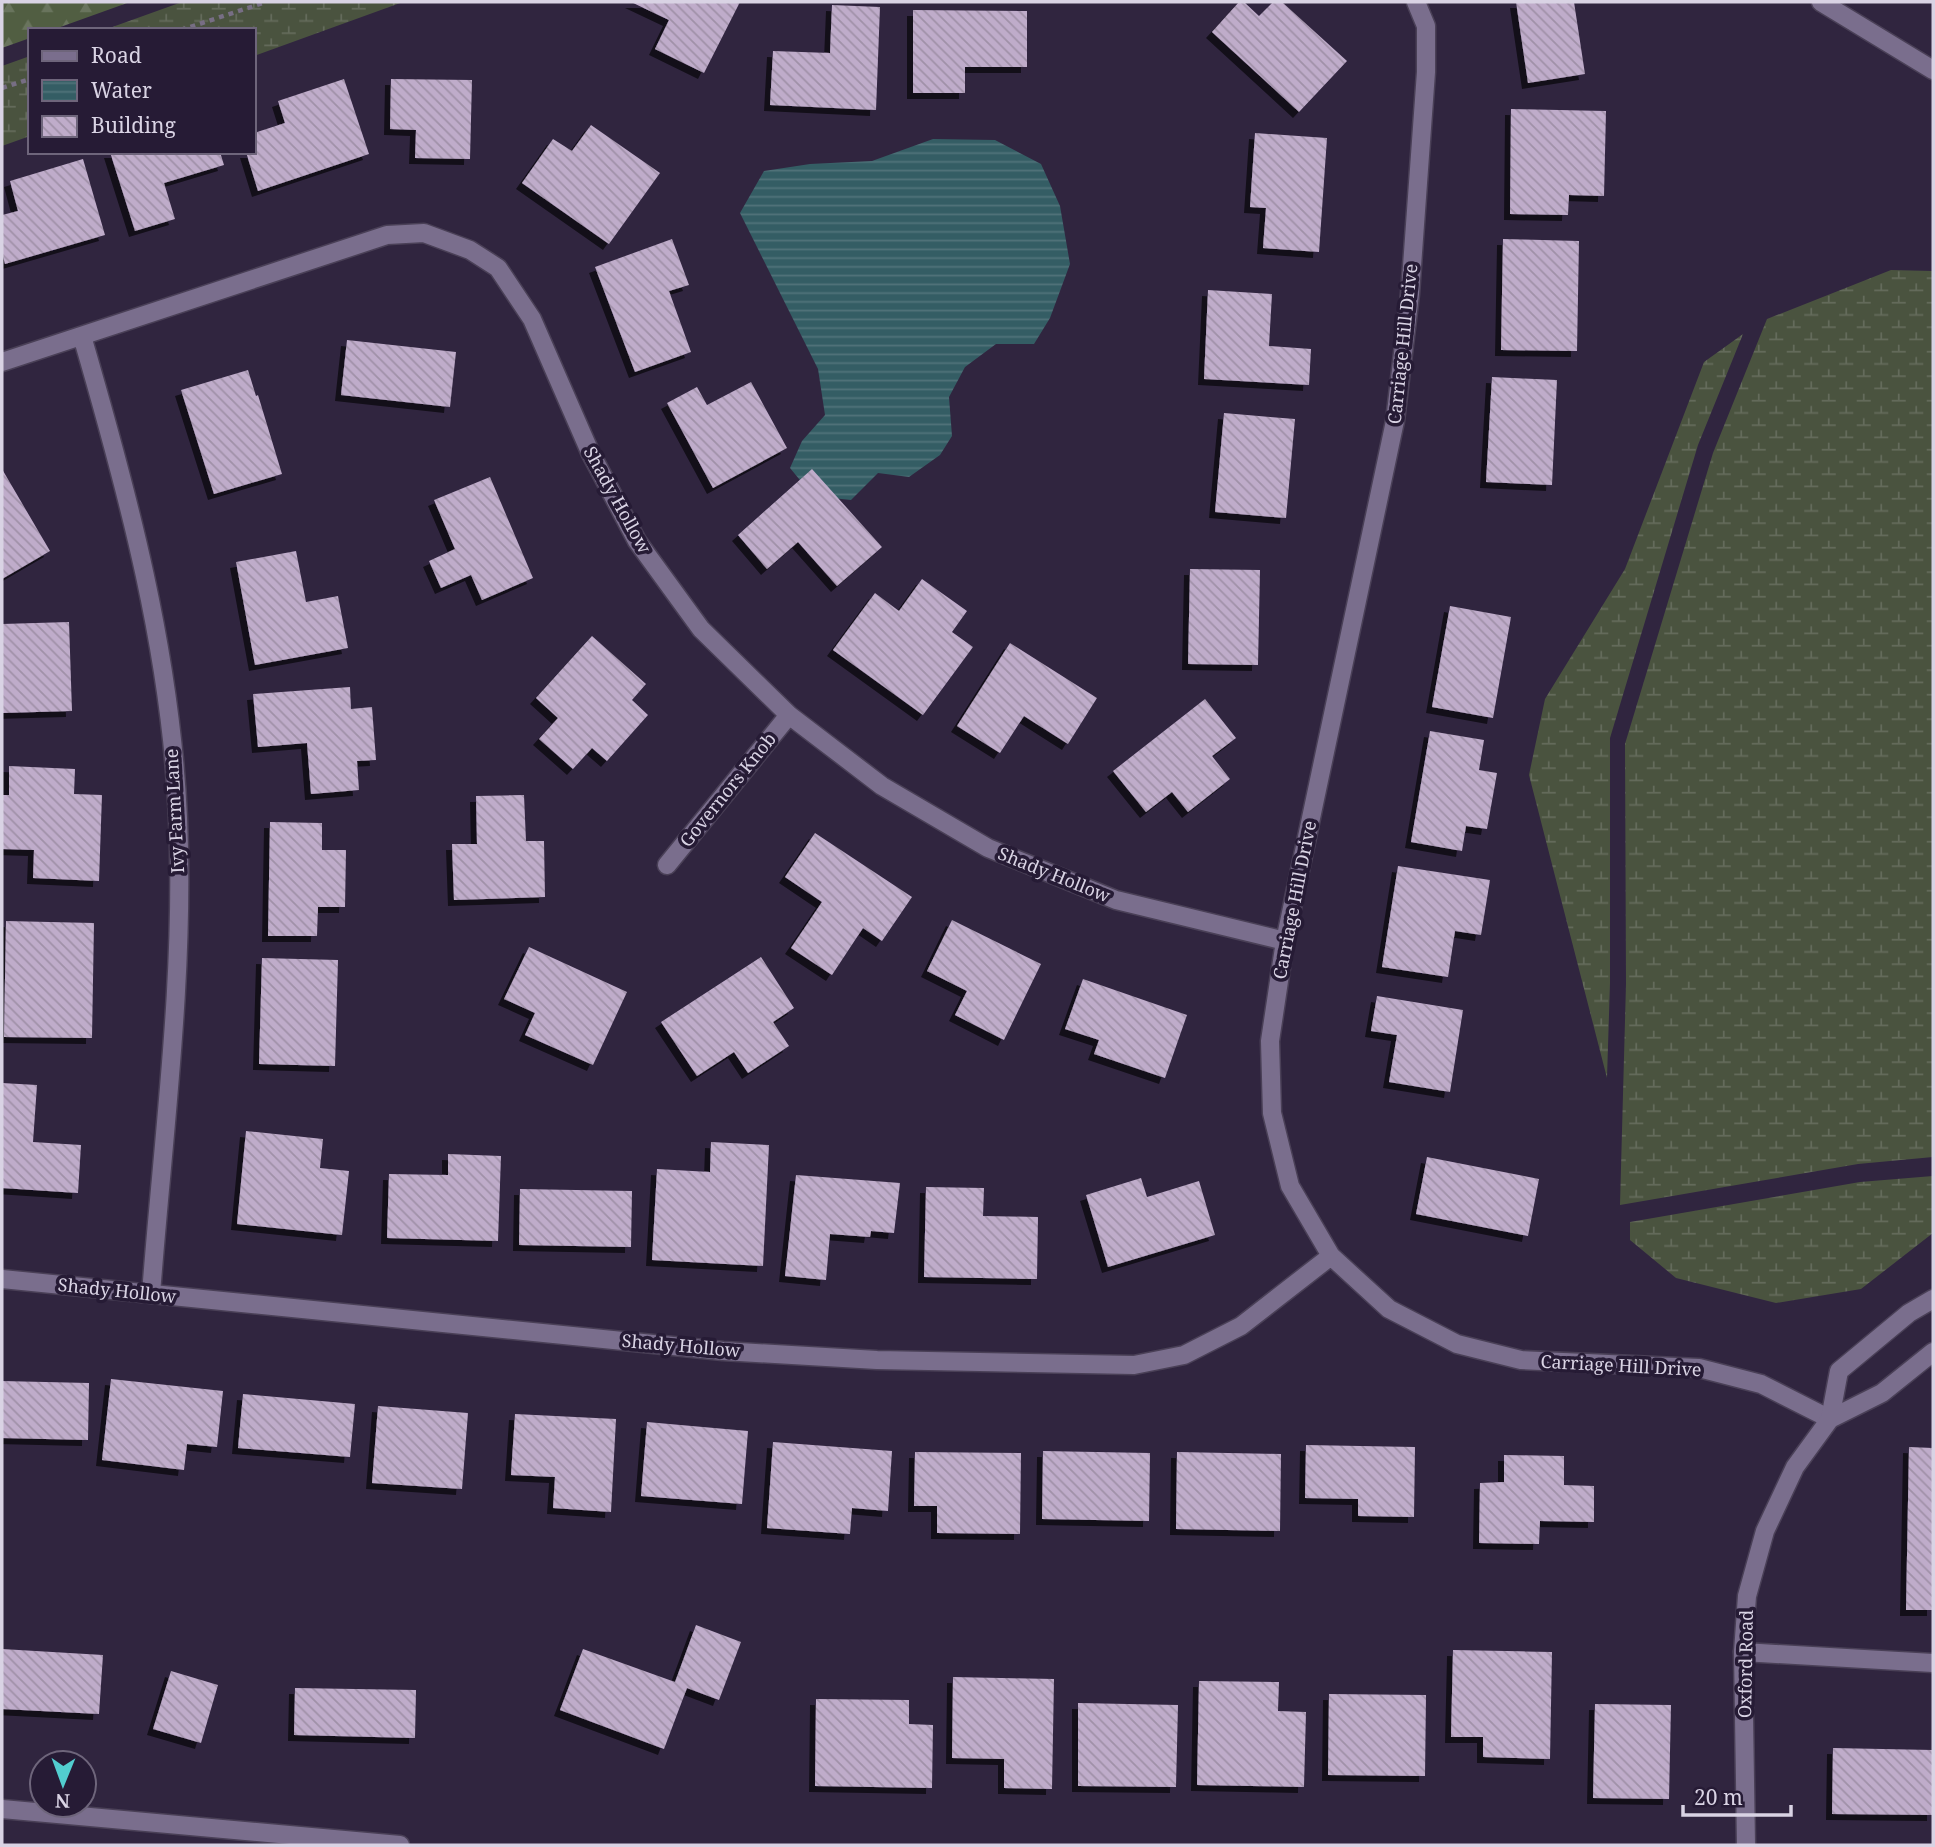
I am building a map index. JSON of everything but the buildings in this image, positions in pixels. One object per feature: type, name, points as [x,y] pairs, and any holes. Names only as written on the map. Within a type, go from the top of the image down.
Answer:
[{"type":"street","name":"Carriage Hill Drive","points":[[1416,2],[1426,26],[1426,72],[1410,293],[1395,421],[1285,941],[1270,1041],[1272,1114],[1290,1186],[1331,1255],[1389,1309],[1457,1344],[1521,1360],[1699,1368],[1761,1384],[1830,1419]]},
{"type":"street","points":[[1821,2],[1933,69]]},
{"type":"street","name":"Shady Hollow","points":[[2,362],[387,235],[424,233],[470,250],[498,268],[531,319],[590,452],[636,541],[701,629],[789,715],[881,786],[988,848],[1116,900],[1285,941]]},
{"type":"street","name":"Ivy Farm Lane","points":[[82,336],[122,476],[149,593],[170,714],[178,817],[180,916],[151,1294]]},
{"type":"street","name":"Governors Knob","points":[[667,865],[789,715]]},
{"type":"street","name":"Shady Hollow","points":[[2,1279],[723,1351],[877,1360],[1134,1365],[1184,1355],[1241,1326],[1331,1255]]},
{"type":"street","name":"Oxford Road","points":[[1746,1845],[1743,1652],[1748,1596],[1765,1531],[1795,1467],[1830,1419],[1839,1371],[1909,1313],[1933,1299]]},
{"type":"street","name":"Oxford Road","points":[[1830,1419],[1882,1393],[1933,1352]]},
{"type":"street","points":[[1743,1652],[1933,1663]]},
{"type":"street","points":[[2,1810],[400,1845]]},
{"type":"path","points":[[187,28],[266,2]]},
{"type":"path","points":[[2,88],[28,80]]},
{"type":"green space","points":[[2,2],[130,2],[58,28],[28,28],[28,39],[2,48]]},
{"type":"green space","points":[[182,2],[403,2],[256,55],[256,28],[110,28]]},
{"type":"green space","points":[[28,57],[28,137],[2,146],[2,66]]},
{"type":"green space","points":[[1891,270],[1933,271],[1933,1157],[1858,1164],[1620,1205],[1626,984],[1625,744],[1713,453],[1767,319]]},
{"type":"green space","points":[[1743,334],[1698,445],[1610,738],[1610,983],[1607,1078],[1529,775],[1545,699],[1625,569],[1704,362]]},
{"type":"green space","points":[[1933,1176],[1933,1233],[1861,1289],[1776,1303],[1676,1278],[1630,1240],[1630,1222],[1860,1182]]},
{"type":"water","points":[[933,139],[995,140],[1041,164],[1060,206],[1070,264],[1050,318],[1034,344],[996,344],[965,367],[949,397],[952,436],[940,455],[909,477],[878,473],[851,500],[813,496],[790,468],[802,441],[825,415],[818,369],[740,213],[764,171],[810,164],[872,161]]}]
